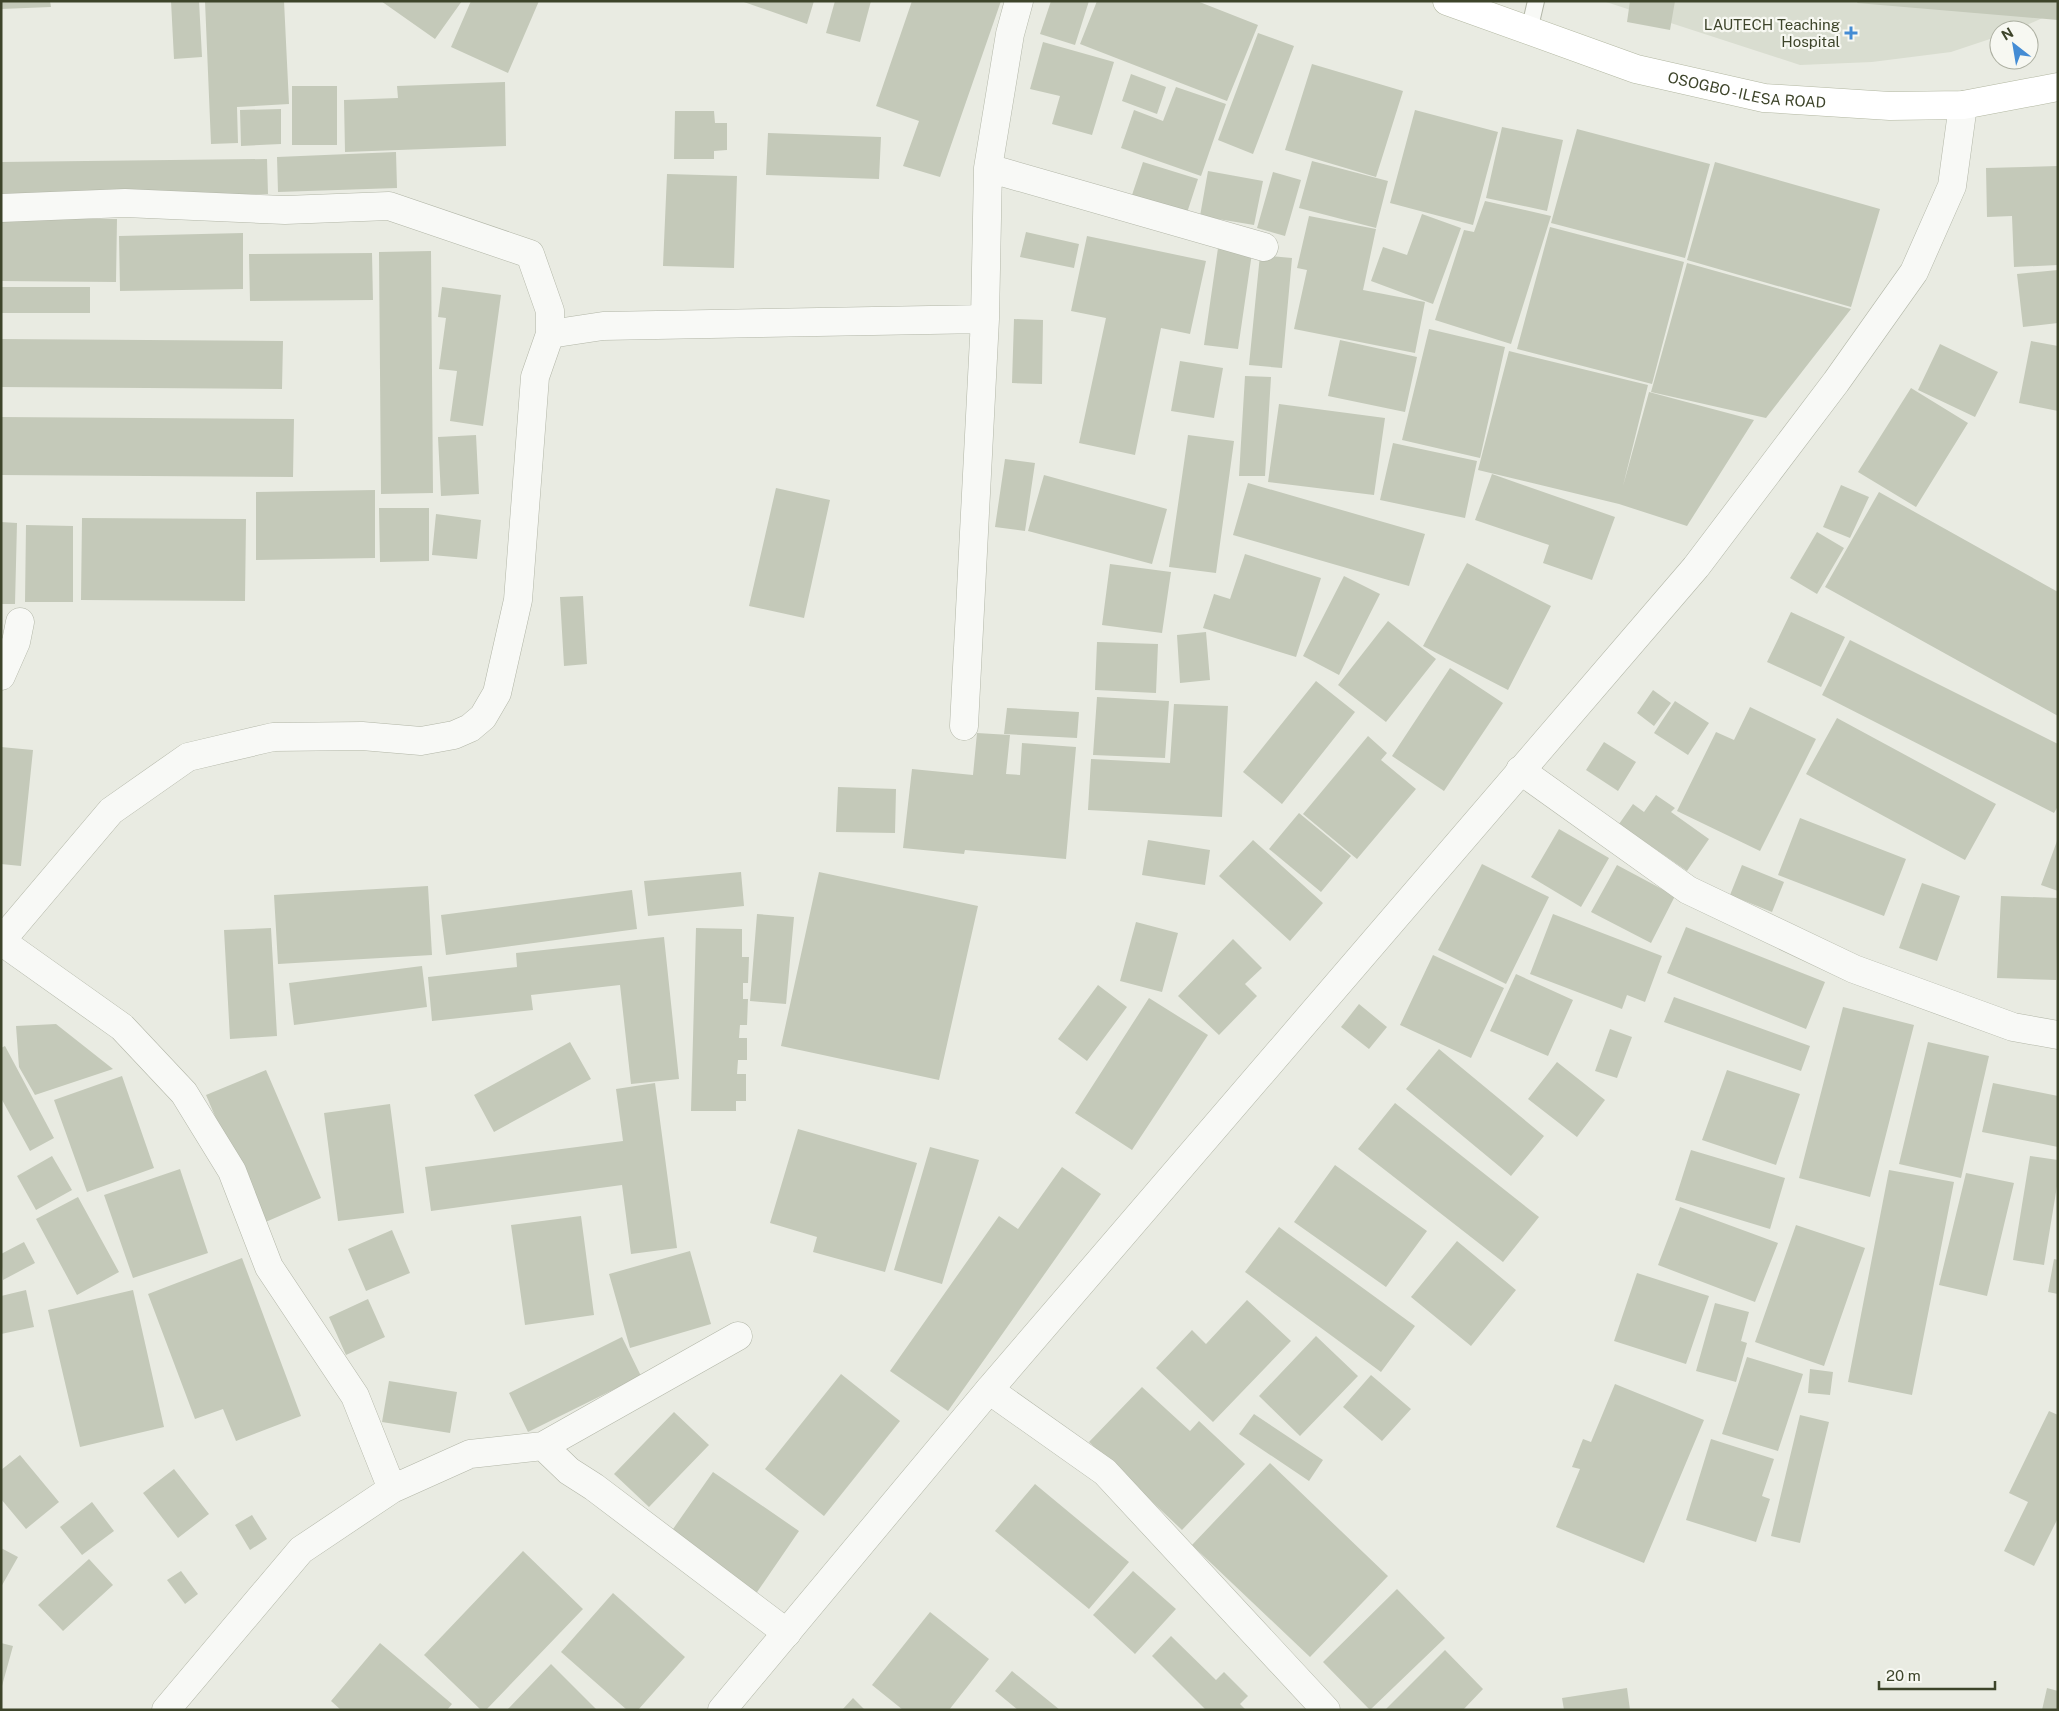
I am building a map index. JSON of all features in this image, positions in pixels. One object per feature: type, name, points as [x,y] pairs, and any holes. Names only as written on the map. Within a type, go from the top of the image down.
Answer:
[{"type":"main road","name":"OSOGBO - ILESA ROAD","points":[[1447,1],[1636,69],[1764,98],[1890,106],[1963,105],[2058,87]]},
{"type":"street","points":[[964,726],[985,319],[988,168],[1010,34],[1019,1]]},
{"type":"street","points":[[722,1710],[988,1390],[1696,567],[1836,382],[1914,272],[1952,186],[1963,105]]},
{"type":"street","points":[[988,168],[1264,247]]},
{"type":"street","points":[[1,208],[125,203],[285,210],[389,206],[530,254],[550,311],[550,334],[535,377],[518,600],[497,693],[483,717],[470,728],[454,735],[421,741],[362,736],[273,737],[188,757],[111,811],[1,941],[122,1027],[184,1093],[232,1171],[269,1267],[355,1396],[392,1489]]},
{"type":"street","points":[[550,334],[603,326],[985,319]]},
{"type":"street","points":[[1,676],[16,642],[20,622]]},
{"type":"street","points":[[1520,770],[1688,890],[1854,969],[2013,1027],[2058,1035]]},
{"type":"street","points":[[166,1710],[301,1550],[392,1489],[470,1454],[543,1446],[738,1336]]},
{"type":"street","points":[[988,1390],[1105,1472],[1326,1710]]},
{"type":"street","points":[[543,1446],[569,1470],[787,1633]]},
{"type":"lane","points":[[1529,31],[1536,1]]},
{"type":"shaded area","name":"LAUTECH Teaching Hospital","points":[[1603,1],[2058,1],[2058,11],[2038,20],[1989,20],[1989,39],[1951,52],[1872,62],[1800,65]]},
{"type":"building","points":[[1,1],[50,1],[51,7],[1,9]]},
{"type":"building","points":[[171,1],[199,1],[202,57],[174,59]]},
{"type":"building","points":[[205,1],[284,1],[289,104],[237,107],[238,143],[211,144]]},
{"type":"building","points":[[381,1],[462,1],[435,39]]},
{"type":"building","points":[[471,1],[539,1],[508,73],[451,47]]},
{"type":"building","points":[[741,1],[814,1],[807,24]]},
{"type":"building","points":[[835,1],[871,1],[860,42],[826,33]]},
{"type":"building","points":[[912,1],[1001,1],[940,177],[903,166],[919,121],[876,106]]},
{"type":"building","points":[[1051,1],[1089,1],[1075,45],[1040,34]]},
{"type":"building","points":[[1097,1],[1197,1],[1258,25],[1227,101],[1080,44]]},
{"type":"building","points":[[1630,1],[1675,1],[1670,30],[1627,22]]},
{"type":"building","points":[[1858,1],[2058,1],[2058,20],[1857,3]]},
{"type":"building","points":[[1258,33],[1294,46],[1253,154],[1218,140]]},
{"type":"building","points":[[1043,42],[1114,62],[1092,135],[1052,124],[1060,96],[1030,89]]},
{"type":"building","points":[[1312,64],[1403,91],[1376,177],[1285,150]]},
{"type":"building","points":[[1131,74],[1166,87],[1157,114],[1122,101]]},
{"type":"building","points":[[505,82],[506,146],[345,152],[344,100],[398,98],[397,86]]},
{"type":"building","points":[[292,86],[337,86],[337,145],[292,145]]},
{"type":"building","points":[[1176,87],[1226,104],[1201,176],[1121,148],[1134,110],[1163,121]]},
{"type":"building","points":[[281,109],[281,144],[241,146],[240,110]]},
{"type":"building","points":[[1415,110],[1498,132],[1473,225],[1390,203]]},
{"type":"building","points":[[675,111],[714,111],[715,123],[727,123],[727,150],[714,151],[714,159],[674,159]]},
{"type":"building","points":[[1502,127],[1563,140],[1547,211],[1486,198]]},
{"type":"building","points":[[1577,129],[1710,164],[1685,258],[1551,223]]},
{"type":"building","points":[[768,133],[881,137],[879,179],[766,175]]},
{"type":"building","points":[[396,152],[397,188],[278,192],[277,157]]},
{"type":"building","points":[[267,159],[268,194],[1,196],[1,162]]},
{"type":"building","points":[[1312,161],[1388,181],[1376,228],[1299,208]]},
{"type":"building","points":[[1143,162],[1198,179],[1185,219],[1130,201]]},
{"type":"building","points":[[1715,162],[1880,209],[1851,307],[1687,260]]},
{"type":"building","points":[[2058,166],[2058,265],[2014,267],[2012,216],[1987,217],[1986,168]]},
{"type":"building","points":[[1208,171],[1263,181],[1254,225],[1200,216]]},
{"type":"building","points":[[1273,172],[1301,180],[1285,236],[1257,228]]},
{"type":"building","points":[[667,174],[737,176],[734,268],[663,266]]},
{"type":"building","points":[[1485,201],[1551,216],[1511,344],[1435,320],[1464,230],[1474,232]]},
{"type":"building","points":[[1422,214],[1461,228],[1433,304],[1371,281],[1383,247],[1407,255]]},
{"type":"building","points":[[1309,216],[1376,229],[1363,290],[1425,302],[1415,353],[1294,329],[1307,270],[1297,268]]},
{"type":"building","points":[[1,219],[117,219],[116,282],[1,281]]},
{"type":"building","points":[[1550,227],[1684,262],[1652,384],[1517,349]]},
{"type":"building","points":[[1026,232],[1079,244],[1074,268],[1020,257]]},
{"type":"building","points":[[243,233],[243,289],[120,291],[119,236]]},
{"type":"building","points":[[1087,236],[1206,261],[1190,334],[1161,328],[1135,455],[1079,443],[1106,318],[1071,311]]},
{"type":"building","points":[[1218,248],[1252,253],[1238,349],[1204,345]]},
{"type":"building","points":[[431,251],[433,493],[381,494],[379,252]]},
{"type":"building","points":[[372,253],[373,300],[250,301],[249,254]]},
{"type":"building","points":[[1260,255],[1292,258],[1282,368],[1249,365]]},
{"type":"building","points":[[1687,263],[1851,309],[1766,418],[1651,392]]},
{"type":"building","points":[[2058,270],[2058,323],[2023,327],[2017,274]]},
{"type":"building","points":[[1,287],[90,287],[90,313],[1,313]]},
{"type":"building","points":[[442,287],[501,295],[483,426],[450,421],[457,371],[439,369],[446,318],[438,317]]},
{"type":"building","points":[[1014,319],[1043,320],[1042,384],[1012,383]]},
{"type":"building","points":[[1429,329],[1505,347],[1480,458],[1402,440]]},
{"type":"building","points":[[1,339],[283,341],[282,389],[1,387]]},
{"type":"building","points":[[1340,340],[1417,357],[1405,412],[1328,396]]},
{"type":"building","points":[[2031,341],[2058,346],[2058,411],[2019,403]]},
{"type":"building","points":[[1940,344],[1998,372],[1975,417],[1918,390]]},
{"type":"building","points":[[1509,351],[1648,385],[1623,486],[1649,392],[1754,420],[1687,526],[1619,504],[1478,470]]},
{"type":"building","points":[[1180,361],[1223,368],[1214,418],[1171,411]]},
{"type":"building","points":[[1245,376],[1271,377],[1265,476],[1239,476]]},
{"type":"building","points":[[1911,388],[1968,423],[1916,507],[1858,472]]},
{"type":"building","points":[[1279,404],[1385,418],[1374,495],[1268,482]]},
{"type":"building","points":[[1,417],[294,419],[293,477],[1,475]]},
{"type":"building","points":[[476,435],[479,494],[441,496],[438,437]]},
{"type":"building","points":[[1188,435],[1234,441],[1216,573],[1169,567]]},
{"type":"building","points":[[1393,443],[1477,461],[1465,518],[1380,500]]},
{"type":"building","points":[[1005,459],[1035,463],[1025,531],[995,527]]},
{"type":"building","points":[[1492,474],[1615,517],[1592,580],[1543,563],[1549,545],[1475,520]]},
{"type":"building","points":[[1044,475],[1167,509],[1152,564],[1028,531]]},
{"type":"building","points":[[1248,483],[1425,534],[1409,586],[1233,535]]},
{"type":"building","points":[[1841,485],[1869,497],[1850,538],[1823,527]]},
{"type":"building","points":[[776,488],[830,500],[804,618],[749,606]]},
{"type":"building","points":[[375,490],[375,558],[256,560],[256,492]]},
{"type":"building","points":[[1879,492],[2058,592],[2058,716],[1825,587]]},
{"type":"building","points":[[379,508],[429,508],[429,561],[380,562]]},
{"type":"building","points":[[436,514],[481,520],[477,559],[432,555]]},
{"type":"building","points":[[82,518],[246,519],[245,601],[81,600]]},
{"type":"building","points":[[1,522],[17,523],[15,604],[1,604]]},
{"type":"building","points":[[26,525],[73,526],[73,602],[25,602]]},
{"type":"building","points":[[1817,532],[1844,548],[1817,594],[1790,578]]},
{"type":"building","points":[[1245,554],[1321,578],[1296,657],[1203,628],[1214,594],[1230,599]]},
{"type":"building","points":[[1467,563],[1551,606],[1508,690],[1423,646]]},
{"type":"building","points":[[1110,564],[1171,572],[1162,633],[1102,625]]},
{"type":"building","points":[[1344,576],[1380,594],[1339,675],[1303,656]]},
{"type":"building","points":[[583,596],[587,664],[564,666],[560,597]]},
{"type":"building","points":[[1791,612],[1845,637],[1821,687],[1767,662]]},
{"type":"building","points":[[1388,621],[1436,659],[1386,722],[1338,685]]},
{"type":"building","points":[[1206,632],[1210,680],[1180,683],[1177,635]]},
{"type":"building","points":[[1850,640],[2058,744],[2058,806],[2054,813],[1822,695]]},
{"type":"building","points":[[1097,642],[1158,644],[1156,693],[1095,690]]},
{"type":"building","points":[[1450,668],[1503,703],[1444,791],[1392,756]]},
{"type":"building","points":[[1316,681],[1355,712],[1282,804],[1243,772]]},
{"type":"building","points":[[1653,690],[1671,703],[1654,726],[1637,713]]},
{"type":"building","points":[[1097,697],[1169,701],[1165,758],[1093,755]]},
{"type":"building","points":[[1675,701],[1709,723],[1688,755],[1654,733]]},
{"type":"building","points":[[1174,704],[1228,706],[1222,817],[1088,810],[1091,759],[1170,763]]},
{"type":"building","points":[[1750,707],[1816,739],[1760,851],[1677,811],[1716,732],[1734,740]]},
{"type":"building","points":[[1007,708],[1079,712],[1077,738],[1004,734]]},
{"type":"building","points":[[1837,718],[1996,804],[1965,860],[1806,774]]},
{"type":"building","points":[[977,733],[1010,735],[1006,774],[1020,775],[1022,743],[1076,747],[1066,859],[965,850],[964,854],[903,848],[912,769],[973,775]]},
{"type":"building","points":[[1368,736],[1387,753],[1381,760],[1416,789],[1357,859],[1303,814]]},
{"type":"building","points":[[1604,742],[1636,762],[1618,791],[1586,770]]},
{"type":"building","points":[[1,747],[33,750],[21,866],[1,864]]},
{"type":"building","points":[[838,787],[896,789],[895,833],[836,832]]},
{"type":"building","points":[[1656,795],[1675,808],[1671,812],[1709,839],[1687,871],[1619,824],[1633,804],[1644,812]]},
{"type":"building","points":[[1299,813],[1351,856],[1321,892],[1269,849]]},
{"type":"building","points":[[1800,818],[1906,859],[1884,916],[1778,875]]},
{"type":"building","points":[[1559,829],[1609,858],[1581,907],[1531,877]]},
{"type":"building","points":[[1148,840],[1210,850],[1205,885],[1142,875]]},
{"type":"building","points":[[1253,840],[1323,903],[1290,941],[1219,876]]},
{"type":"building","points":[[2058,841],[2058,891],[2041,885]]},
{"type":"building","points":[[1482,864],[1549,897],[1506,984],[1438,950]]},
{"type":"building","points":[[1617,865],[1675,896],[1651,943],[1591,912]]},
{"type":"building","points":[[1742,865],[1784,882],[1772,912],[1730,895]]},
{"type":"building","points":[[741,872],[744,906],[648,916],[644,881]]},
{"type":"building","points":[[819,872],[978,906],[939,1080],[781,1046]]},
{"type":"building","points":[[1922,883],[1960,896],[1937,961],[1899,948]]},
{"type":"building","points":[[428,886],[432,955],[278,964],[274,895]]},
{"type":"building","points":[[632,890],[637,929],[446,955],[441,915]]},
{"type":"building","points":[[2001,896],[2058,898],[2056,980],[1997,978]]},
{"type":"building","points":[[757,914],[794,917],[786,1004],[750,1001]]},
{"type":"building","points":[[1553,914],[1662,956],[1645,1002],[1627,995],[1622,1009],[1530,974]]},
{"type":"building","points":[[1136,922],[1178,933],[1162,992],[1120,981]]},
{"type":"building","points":[[1686,927],[1825,982],[1806,1029],[1667,973]]},
{"type":"building","points":[[271,928],[277,1036],[230,1039],[224,930]]},
{"type":"building","points":[[696,928],[742,929],[742,957],[749,957],[748,983],[743,983],[743,999],[748,999],[747,1025],[740,1025],[739,1038],[747,1038],[747,1060],[738,1060],[737,1074],[746,1074],[746,1101],[736,1101],[736,1111],[691,1111]]},
{"type":"building","points":[[664,937],[679,1079],[631,1084],[620,985],[531,995],[533,1010],[432,1021],[428,977],[517,967],[516,953]]},
{"type":"building","points":[[1233,939],[1262,968],[1245,984],[1257,996],[1219,1035],[1178,996]]},
{"type":"building","points":[[1433,955],[1504,988],[1471,1058],[1400,1025]]},
{"type":"building","points":[[422,966],[427,1007],[294,1025],[289,983]]},
{"type":"building","points":[[1516,974],[1573,1000],[1548,1056],[1490,1031]]},
{"type":"building","points":[[1098,985],[1127,1007],[1087,1061],[1058,1039]]},
{"type":"building","points":[[1674,997],[1810,1046],[1801,1071],[1664,1022]]},
{"type":"building","points":[[1149,998],[1208,1035],[1132,1150],[1075,1113]]},
{"type":"building","points":[[1359,1004],[1387,1027],[1369,1049],[1341,1027]]},
{"type":"building","points":[[1843,1007],[1914,1025],[1870,1197],[1799,1178]]},
{"type":"building","points":[[56,1024],[113,1069],[35,1095],[19,1067],[16,1026]]},
{"type":"building","points":[[1610,1029],[1632,1037],[1617,1078],[1595,1071]]},
{"type":"building","points":[[570,1042],[591,1079],[494,1132],[474,1095]]},
{"type":"building","points":[[1928,1042],[1989,1056],[1961,1178],[1899,1164]]},
{"type":"building","points":[[5,1046],[54,1138],[30,1151],[1,1098],[1,1048]]},
{"type":"building","points":[[1439,1049],[1544,1136],[1511,1176],[1406,1089]]},
{"type":"building","points":[[1557,1062],[1605,1100],[1577,1137],[1528,1099]]},
{"type":"building","points":[[266,1070],[321,1198],[261,1224],[206,1095]]},
{"type":"building","points":[[1727,1070],[1800,1094],[1776,1165],[1702,1140]]},
{"type":"building","points":[[122,1076],[154,1168],[87,1192],[54,1100]]},
{"type":"building","points":[[655,1083],[677,1248],[631,1254],[622,1185],[431,1211],[425,1167],[623,1141],[616,1089]]},
{"type":"building","points":[[1993,1083],[2058,1096],[2058,1147],[1982,1132]]},
{"type":"building","points":[[1395,1103],[1539,1217],[1503,1262],[1358,1149]]},
{"type":"building","points":[[390,1104],[404,1213],[338,1221],[324,1113]]},
{"type":"building","points":[[798,1129],[917,1163],[885,1272],[813,1252],[817,1237],[770,1223]]},
{"type":"building","points":[[930,1147],[979,1160],[942,1284],[894,1270]]},
{"type":"building","points":[[1691,1150],[1785,1178],[1770,1229],[1675,1200]]},
{"type":"building","points":[[52,1156],[72,1190],[36,1210],[17,1176]]},
{"type":"building","points":[[2030,1156],[2058,1160],[2058,1180],[2044,1265],[2013,1260]]},
{"type":"building","points":[[1335,1165],[1427,1231],[1386,1287],[1294,1222]]},
{"type":"building","points":[[1062,1167],[1101,1194],[948,1411],[890,1371],[999,1216],[1018,1229]]},
{"type":"building","points":[[180,1169],[208,1253],[133,1278],[104,1195]]},
{"type":"building","points":[[1889,1170],[1954,1182],[1912,1395],[1848,1382]]},
{"type":"building","points":[[1966,1173],[2014,1183],[1987,1296],[1939,1285]]},
{"type":"building","points":[[78,1197],[119,1272],[77,1295],[36,1219]]},
{"type":"building","points":[[1680,1207],[1778,1243],[1755,1302],[1658,1265]]},
{"type":"building","points":[[581,1216],[594,1315],[525,1325],[511,1225]]},
{"type":"building","points":[[1796,1225],[1865,1248],[1824,1366],[1755,1342]]},
{"type":"building","points":[[1279,1227],[1415,1326],[1381,1372],[1245,1272]]},
{"type":"building","points":[[392,1230],[410,1273],[366,1291],[348,1249]]},
{"type":"building","points":[[1457,1241],[1516,1290],[1471,1346],[1411,1297]]},
{"type":"building","points":[[24,1242],[35,1263],[3,1280],[1,1254]]},
{"type":"building","points":[[690,1251],[711,1324],[630,1348],[609,1274]]},
{"type":"building","points":[[242,1258],[301,1416],[236,1441],[223,1409],[195,1419],[148,1294]]},
{"type":"building","points":[[2054,1259],[2058,1260],[2058,1294],[2048,1292]]},
{"type":"building","points":[[1637,1273],[1709,1296],[1686,1364],[1614,1341]]},
{"type":"building","points":[[26,1290],[34,1327],[1,1334],[1,1296]]},
{"type":"building","points":[[133,1290],[164,1427],[80,1447],[48,1310]]},
{"type":"building","points":[[368,1299],[385,1337],[346,1355],[329,1317]]},
{"type":"building","points":[[1247,1300],[1291,1341],[1213,1422],[1156,1368],[1192,1330],[1206,1344]]},
{"type":"building","points":[[1715,1303],[1749,1312],[1741,1341],[1747,1343],[1736,1382],[1696,1371]]},
{"type":"building","points":[[1316,1336],[1358,1376],[1300,1436],[1259,1396]]},
{"type":"building","points":[[622,1337],[641,1376],[528,1432],[509,1393]]},
{"type":"building","points":[[1747,1357],[1803,1374],[1778,1451],[1722,1434]]},
{"type":"building","points":[[1810,1369],[1833,1372],[1830,1395],[1808,1393]]},
{"type":"building","points":[[841,1374],[900,1421],[824,1516],[765,1469]]},
{"type":"building","points":[[1371,1375],[1411,1409],[1382,1441],[1343,1407]]},
{"type":"building","points":[[389,1381],[457,1392],[450,1433],[382,1422]]},
{"type":"building","points":[[1615,1384],[1704,1420],[1644,1563],[1556,1527],[1580,1469],[1572,1467],[1583,1439],[1591,1442]]},
{"type":"building","points":[[1142,1387],[1190,1431],[1199,1421],[1245,1464],[1182,1530],[1089,1442]]},
{"type":"building","points":[[2049,1411],[2058,1415],[2058,1518],[2034,1566],[2004,1551],[2028,1502],[2009,1493]]},
{"type":"building","points":[[674,1412],[709,1445],[649,1507],[614,1474]]},
{"type":"building","points":[[1254,1414],[1323,1460],[1309,1481],[1239,1434]]},
{"type":"building","points":[[1800,1415],[1829,1422],[1800,1543],[1771,1536]]},
{"type":"building","points":[[1711,1439],[1774,1459],[1762,1496],[1770,1499],[1756,1542],[1686,1520]]},
{"type":"building","points":[[20,1455],[59,1502],[26,1529],[1,1499],[1,1470]]},
{"type":"building","points":[[1270,1463],[1388,1576],[1310,1657],[1192,1545]]},
{"type":"building","points":[[174,1469],[209,1514],[178,1538],[143,1493]]},
{"type":"building","points":[[713,1472],[799,1531],[753,1598],[666,1539]]},
{"type":"building","points":[[1035,1484],[1129,1562],[1089,1609],[995,1531]]},
{"type":"building","points":[[92,1502],[114,1531],[82,1555],[60,1527]]},
{"type":"building","points":[[252,1515],[267,1539],[250,1550],[235,1525]]},
{"type":"building","points":[[1,1548],[18,1557],[1,1587]]},
{"type":"building","points":[[523,1551],[583,1609],[486,1710],[481,1710],[424,1655]]},
{"type":"building","points":[[89,1559],[113,1585],[63,1631],[38,1605]]},
{"type":"building","points":[[181,1571],[198,1594],[185,1604],[167,1580]]},
{"type":"building","points":[[1133,1571],[1176,1609],[1135,1654],[1093,1615]]},
{"type":"building","points":[[1397,1589],[1445,1638],[1370,1710],[1323,1662]]},
{"type":"building","points":[[613,1593],[685,1657],[638,1710],[627,1710],[561,1652]]},
{"type":"building","points":[[930,1612],[989,1659],[949,1710],[903,1710],[872,1685]]},
{"type":"building","points":[[1171,1636],[1216,1680],[1224,1672],[1248,1696],[1240,1704],[1246,1710],[1206,1710],[1152,1656]]},
{"type":"building","points":[[1,1643],[13,1646],[2,1686],[1,1686]]},
{"type":"building","points":[[380,1643],[452,1704],[447,1710],[341,1710],[331,1701]]},
{"type":"building","points":[[1445,1650],[1483,1689],[1463,1710],[1385,1710]]},
{"type":"building","points":[[551,1664],[597,1710],[507,1710]]},
{"type":"building","points":[[1012,1671],[1060,1710],[1018,1710],[995,1691]]},
{"type":"building","points":[[1627,1688],[1630,1710],[1564,1710],[1562,1698]]},
{"type":"building","points":[[2047,1688],[2058,1691],[2058,1710],[2042,1710]]},
{"type":"building","points":[[853,1698],[865,1710],[842,1710]]},
{"type":"place","name":"LAUTECH Teaching Hospital","points":[[1851,33]]}]
